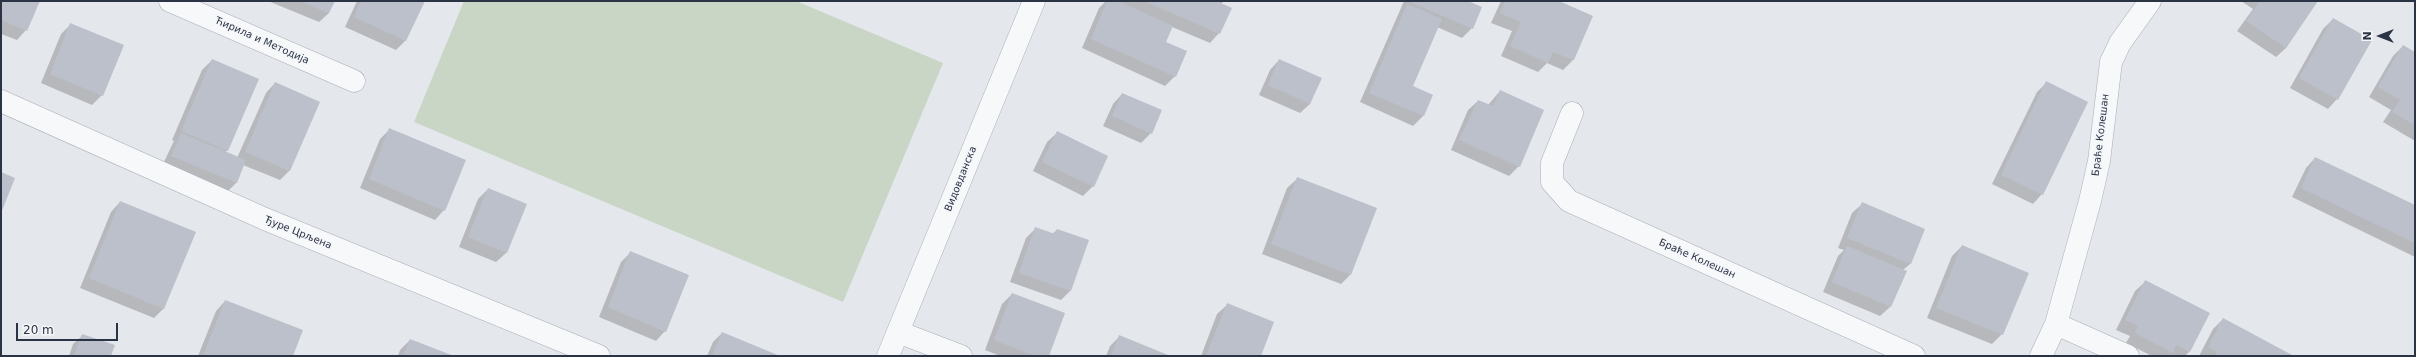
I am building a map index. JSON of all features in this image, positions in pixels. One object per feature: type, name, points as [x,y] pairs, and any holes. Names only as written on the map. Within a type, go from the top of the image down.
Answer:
[{"type":"street","name":"Ћирила и Методија","points":[[170,1],[354,81]]},
{"type":"street","name":"Видовданска","points":[[888,356],[1034,1]]},
{"type":"street","name":"Браће Колешан","points":[[2041,356],[2056,324],[2081,241],[2099,161],[2111,62],[2120,43],[2150,1]]},
{"type":"street","name":"Ђуре Црљена","points":[[1,102],[265,219],[599,356]]},
{"type":"street","name":"Браће Колешан","points":[[1572,113],[1552,163],[1552,182],[1569,201],[1914,356]]},
{"type":"street","points":[[2056,324],[2128,356]]},
{"type":"street","points":[[898,332],[961,356]]},
{"type":"green space","points":[[464,1],[796,1],[943,63],[843,302],[414,122]]},
{"type":"building","points":[[1,1],[40,1],[27,31],[1,20]]},
{"type":"building","points":[[300,1],[335,1],[329,13]]},
{"type":"building","points":[[361,1],[425,1],[406,41],[354,17]]},
{"type":"building","points":[[1107,1],[1118,1],[1173,26],[1166,42],[1187,51],[1176,77],[1091,39]]},
{"type":"building","points":[[1144,1],[1216,1],[1232,8],[1220,34]]},
{"type":"building","points":[[1408,1],[1468,1],[1482,7],[1473,29]]},
{"type":"building","points":[[1505,1],[1559,1],[1593,16],[1574,60],[1553,52],[1548,63],[1510,46],[1521,22],[1500,13]]},
{"type":"building","points":[[2260,1],[2318,1],[2286,48],[2246,21]]},
{"type":"building","points":[[1407,4],[1442,19],[1413,86],[1433,95],[1424,116],[1369,93]]},
{"type":"building","points":[[2333,18],[2372,40],[2338,100],[2299,78]]},
{"type":"building","points":[[70,23],[124,45],[103,96],[50,74]]},
{"type":"building","points":[[2403,45],[2415,52],[2415,125],[2392,112],[2400,100],[2378,87]]},
{"type":"building","points":[[212,59],[259,79],[228,151],[181,131]]},
{"type":"building","points":[[1279,59],[1322,78],[1310,104],[1268,85]]},
{"type":"building","points":[[2046,81],[2088,102],[2043,195],[2001,175]]},
{"type":"building","points":[[275,82],[320,102],[290,171],[245,152]]},
{"type":"building","points":[[1500,90],[1544,110],[1520,167],[1459,140],[1478,100],[1493,106]]},
{"type":"building","points":[[1122,93],[1162,110],[1152,134],[1112,116]]},
{"type":"building","points":[[389,128],[466,160],[445,211],[369,179]]},
{"type":"building","points":[[1057,131],[1108,156],[1094,187],[1042,162]]},
{"type":"building","points":[[181,133],[246,160],[237,183],[171,156]]},
{"type":"building","points":[[2315,157],[2415,205],[2415,243],[2301,188]]},
{"type":"building","points":[[1,172],[15,178],[1,213]]},
{"type":"building","points":[[1297,177],[1377,208],[1351,275],[1271,244]]},
{"type":"building","points":[[488,188],[527,204],[507,253],[468,237]]},
{"type":"building","points":[[120,201],[196,232],[164,309],[89,278]]},
{"type":"building","points":[[1862,202],[1925,229],[1911,264],[1847,238]]},
{"type":"building","points":[[1035,227],[1055,234],[1057,229],[1089,240],[1071,291],[1019,273]]},
{"type":"building","points":[[1962,245],[2029,273],[2003,335],[1936,308]]},
{"type":"building","points":[[1847,246],[1907,271],[1891,307],[1832,282]]},
{"type":"building","points":[[630,251],[689,275],[666,332],[608,307]]},
{"type":"building","points":[[2145,280],[2210,313],[2190,352],[2176,345],[2173,353],[2135,333],[2138,326],[2125,320]]},
{"type":"building","points":[[1012,293],[1065,313],[1049,356],[1035,356],[994,340]]},
{"type":"building","points":[[225,300],[303,330],[293,356],[203,356]]},
{"type":"building","points":[[1227,303],[1274,322],[1261,356],[1206,356]]},
{"type":"building","points":[[2223,318],[2294,356],[2215,356],[2217,352],[2208,347]]},
{"type":"building","points":[[722,332],[780,356],[712,356]]},
{"type":"building","points":[[82,334],[115,345],[111,356],[74,356]]},
{"type":"building","points":[[1119,335],[1168,355],[1111,356]]},
{"type":"building","points":[[410,339],[454,356],[403,356]]}]
